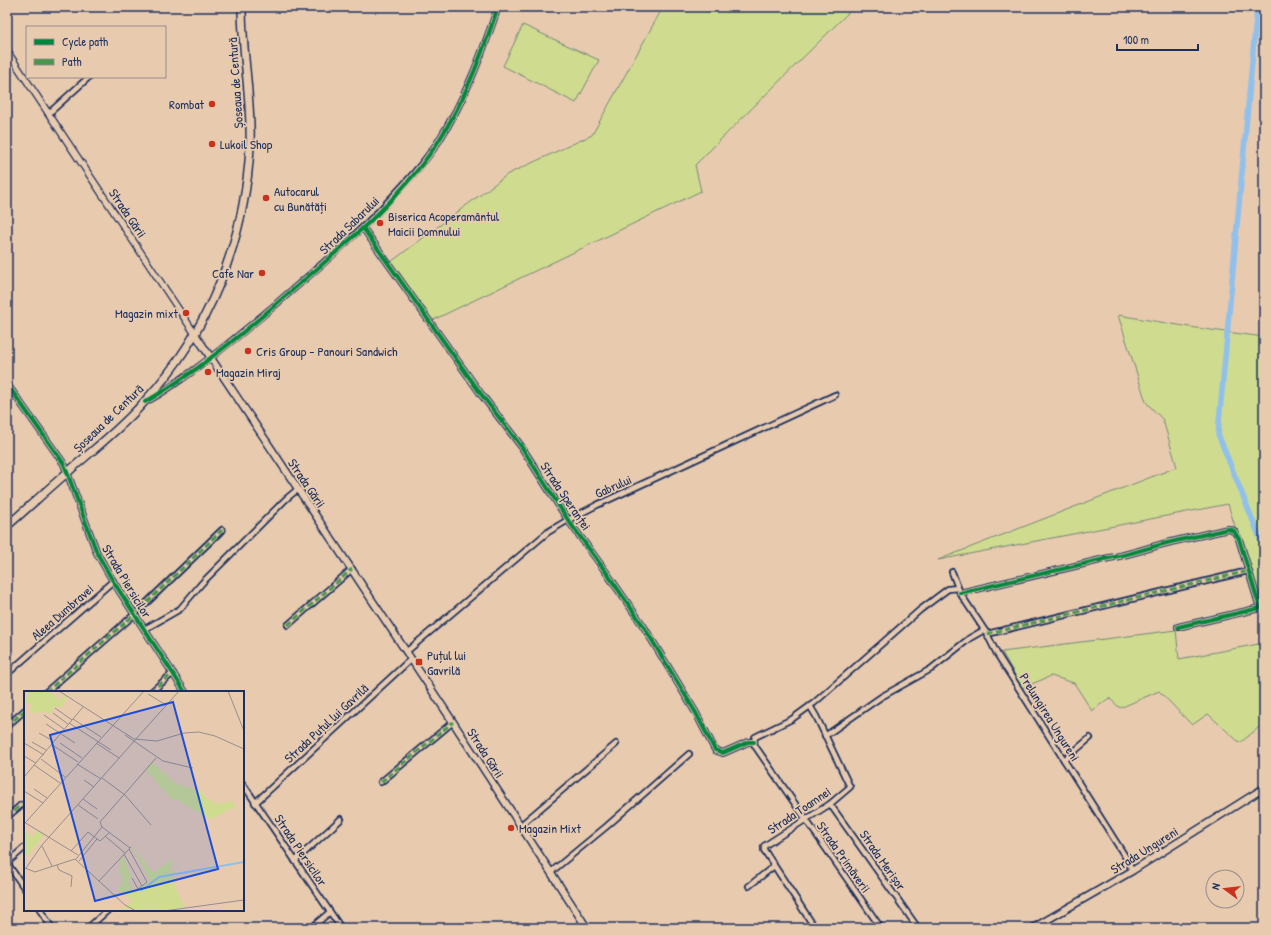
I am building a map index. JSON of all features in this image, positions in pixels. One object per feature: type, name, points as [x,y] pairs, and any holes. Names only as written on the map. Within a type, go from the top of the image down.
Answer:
[{"type":"main road","name":"Șoseaua de Centură","points":[[7,526],[122,425],[145,402],[173,367],[195,334],[212,302],[225,272],[237,233],[246,190],[250,153],[249,87],[243,35],[242,7]]},
{"type":"main road","name":"Strada Gării","points":[[195,334],[453,722],[587,928]]},
{"type":"main road","name":"Strada Ungureni","points":[[1034,928],[1132,872],[1264,788]]},
{"type":"street","name":"Strada Sabarului","points":[[145,402],[166,390],[240,335],[364,228],[402,187],[438,142],[456,111],[477,67],[498,7]]},
{"type":"street","name":"Strada Gării","points":[[8,56],[195,334]]},
{"type":"street","points":[[48,114],[88,78]]},
{"type":"street","name":"Strada Speranței","points":[[364,228],[481,394],[521,446],[568,520],[644,627],[696,713],[715,750],[723,752],[754,740],[792,719],[810,706],[902,628],[920,610],[948,589],[958,588]]},
{"type":"street","name":"Strada Piersicilor","points":[[7,384],[64,464],[93,545],[113,581],[184,691]]},
{"type":"street","name":"Gabrului","points":[[406,652],[548,532],[568,520],[597,505],[835,395]]},
{"type":"street","points":[[145,629],[180,609],[202,583],[286,499],[298,489]]},
{"type":"street","points":[[960,593],[1109,558],[1124,556],[1137,550],[1167,542],[1228,529],[1234,531],[1238,539],[1260,608],[1178,627]]},
{"type":"street","points":[[47,691],[135,614],[222,530]]},
{"type":"street","points":[[288,625],[352,569]]},
{"type":"street","points":[[825,736],[881,697],[930,669],[970,638],[985,632],[1248,571]]},
{"type":"street","name":"Prelungirea Ungureni","points":[[952,572],[960,593],[1128,861],[1132,872]]},
{"type":"street","name":"Aleea Dumbravei","points":[[7,674],[113,581]]},
{"type":"street","name":"Strada Puțul lui Gavrilă","points":[[255,803],[411,659]]},
{"type":"street","points":[[151,691],[173,673]]},
{"type":"street","name":"Strada Toamnei","points":[[810,706],[850,787],[830,804],[764,846],[764,850],[815,928]]},
{"type":"street","points":[[7,726],[24,711]]},
{"type":"street","points":[[382,782],[453,722]]},
{"type":"street","points":[[1064,760],[1090,738]]},
{"type":"street","name":"Strada Primăverii","points":[[754,740],[755,746],[881,928]]},
{"type":"street","points":[[520,825],[616,744]]},
{"type":"street","points":[[551,872],[689,754]]},
{"type":"street","name":"Strada Piersicilor","points":[[244,787],[340,928]]},
{"type":"street","name":"Strada Merișor","points":[[830,804],[918,928]]},
{"type":"street","points":[[7,817],[21,805]]},
{"type":"street","points":[[294,860],[341,819]]},
{"type":"street","points":[[24,848],[7,863],[24,888]]},
{"type":"street","points":[[749,886],[774,866]]},
{"type":"street","points":[[41,911],[50,927]]},
{"type":"street","points":[[88,928],[107,911]]},
{"type":"street","points":[[311,928],[330,912]]},
{"type":"green space","points":[[663,7],[854,7],[695,165],[701,191],[429,322],[387,265],[508,174],[592,135]]},
{"type":"green space","points":[[523,25],[599,60],[576,103],[503,66]]},
{"type":"green space","points":[[1118,315],[1196,328],[1264,337],[1264,619],[1228,504],[938,560],[1177,467],[1163,420],[1146,402]]},
{"type":"green space","points":[[1176,630],[1179,659],[1264,643],[1264,723],[1240,743],[1208,714],[1192,725],[1159,691],[1120,708],[1109,698],[1092,711],[1074,683],[1051,676],[1022,688],[1002,652]]},
{"type":"waterway","points":[[1257,7],[1218,434],[1264,548]]},
{"type":"marked path","points":[[47,691],[135,614],[222,530]]},
{"type":"marked path","points":[[288,625],[352,569]]},
{"type":"marked path","points":[[987,634],[1248,571]]},
{"type":"marked path","points":[[152,691],[173,673]]},
{"type":"marked path","points":[[7,726],[24,711]]},
{"type":"marked path","points":[[381,782],[453,722]]},
{"type":"marked path","points":[[7,817],[21,805]]},
{"type":"cycle path","points":[[145,402],[196,369],[245,330],[340,249],[403,188],[438,142],[457,110],[486,42],[498,7]]},
{"type":"cycle path","points":[[363,228],[481,394],[521,446],[568,520],[644,627],[696,713],[715,750],[723,753],[748,742],[754,742]]},
{"type":"cycle path","points":[[7,384],[64,464],[97,553],[113,581],[184,691]]},
{"type":"cycle path","points":[[960,593],[1228,529],[1234,531],[1239,539],[1260,608],[1178,627]]},
{"type":"place","name":"Rombat","points":[[212,104]]},
{"type":"place","name":"Lukoil Shop","points":[[212,144]]},
{"type":"place","name":"Autocarul cu Bunătăți","points":[[266,198]]},
{"type":"place","name":"Biserica Acoperamântul Maicii Domnului","points":[[380,223]]},
{"type":"place","name":"Cafe Nar","points":[[262,273]]},
{"type":"place","name":"Magazin mixt","points":[[186,313]]},
{"type":"place","name":"Cris Group - Panouri Sandwich","points":[[248,351]]},
{"type":"place","name":"Magazin Miraj","points":[[208,372]]},
{"type":"place","name":"Puțul lui Gavrilă","points":[[419,662]]},
{"type":"place","name":"Magazin Mixt","points":[[511,828]]}]
